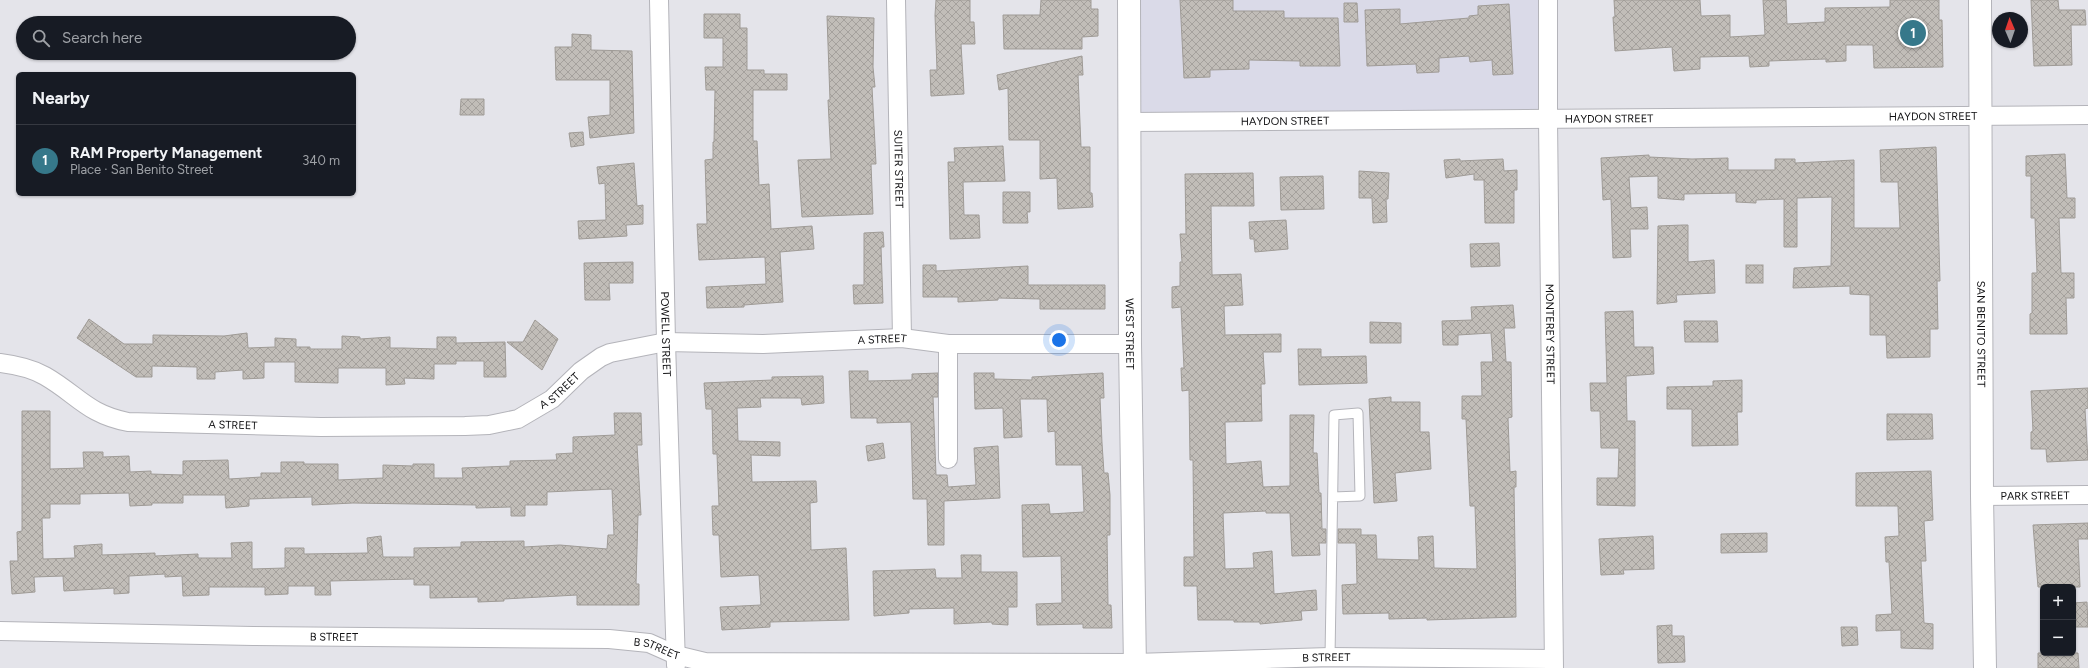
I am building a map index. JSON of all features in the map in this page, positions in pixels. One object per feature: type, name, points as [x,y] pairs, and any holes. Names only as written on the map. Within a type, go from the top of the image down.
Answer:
[{"type":"main road","name":"WEST STREET","points":[[1129,0],[1130,344],[1135,665]]},
{"type":"main road","name":"SAN BENITO STREET","points":[[1980,0],[1982,496],[1985,668]]},
{"type":"street","name":"POWELL STREET","points":[[659,0],[666,342],[676,661]]},
{"type":"street","name":"SUITER STREET","points":[[896,0],[902,338]]},
{"type":"street","name":"MONTEREY STREET","points":[[1548,0],[1553,664]]},
{"type":"street","name":"HAYDON STREET","points":[[1129,122],[2088,115]]},
{"type":"street","name":"A STREET","points":[[0,363],[26,368],[45,376],[90,409],[108,418],[128,422],[321,427],[489,426],[518,419],[552,399],[581,371],[601,357],[610,353],[666,342],[763,344],[902,338],[948,344],[1130,344]]},
{"type":"street","points":[[948,344],[948,459]]},
{"type":"street","name":"PARK STREET","points":[[1982,496],[2088,495]]},
{"type":"street","name":"B STREET","points":[[0,631],[253,636],[609,639],[649,643],[676,661],[705,662],[1135,665],[1330,657],[1553,664]]},
{"type":"lane","points":[[1330,657],[1334,415],[1358,413],[1360,496],[1333,497]]},
{"type":"shaded area","points":[[1129,0],[1548,0],[1548,119],[1129,122]]},
{"type":"building","points":[[936,0],[970,0],[970,22],[974,22],[975,44],[961,44],[964,94],[931,96],[930,70],[937,70],[935,15]]},
{"type":"building","points":[[1041,0],[1091,0],[1091,9],[1098,9],[1098,36],[1082,37],[1082,49],[1004,49],[1003,15],[1040,15]]},
{"type":"building","points":[[1180,0],[1233,0],[1233,11],[1284,11],[1284,18],[1338,18],[1340,66],[1300,66],[1300,61],[1249,60],[1249,69],[1210,70],[1210,77],[1184,78]]},
{"type":"building","points":[[1614,0],[1700,0],[1701,16],[1730,15],[1730,37],[1765,35],[1763,0],[1786,0],[1787,24],[1825,22],[1825,8],[1890,7],[1890,0],[1939,0],[1939,20],[1942,20],[1943,67],[1874,68],[1873,45],[1846,45],[1846,61],[1826,62],[1826,59],[1769,61],[1769,66],[1750,67],[1749,56],[1700,57],[1700,69],[1674,71],[1672,47],[1615,51],[1613,17],[1615,17]]},
{"type":"building","points":[[2031,0],[2058,0],[2059,10],[2085,10],[2086,25],[2071,25],[2072,65],[2034,66]]},
{"type":"building","points":[[1344,3],[1357,3],[1358,22],[1344,22]]},
{"type":"building","points":[[1509,4],[1513,74],[1493,75],[1492,60],[1470,62],[1469,56],[1439,58],[1439,72],[1417,73],[1416,64],[1367,66],[1365,10],[1400,9],[1400,24],[1469,18],[1469,16],[1478,15],[1478,6]]},
{"type":"building","points":[[704,14],[740,14],[740,28],[747,28],[747,70],[764,70],[764,74],[787,74],[787,90],[753,90],[753,141],[757,141],[759,185],[769,184],[771,229],[812,226],[814,249],[780,252],[783,302],[744,305],[744,307],[707,308],[706,287],[766,284],[765,257],[699,260],[697,224],[707,224],[705,160],[713,159],[714,142],[715,90],[706,90],[705,67],[723,67],[723,38],[704,38]]},
{"type":"building","points":[[827,16],[874,18],[873,67],[875,87],[872,87],[876,164],[871,164],[873,214],[802,217],[798,160],[831,159],[828,100],[830,100]]},
{"type":"building","points":[[572,34],[591,35],[591,50],[632,51],[634,133],[590,138],[588,117],[610,115],[610,80],[556,80],[555,47],[572,47]]},
{"type":"building","points":[[1082,56],[1083,75],[1078,75],[1081,147],[1090,147],[1090,193],[1092,193],[1093,207],[1058,209],[1057,178],[1040,179],[1040,140],[1009,140],[1008,88],[999,90],[997,75]]},
{"type":"building","points":[[461,99],[484,99],[484,115],[460,115]]},
{"type":"building","points":[[583,132],[584,145],[571,147],[569,133]]},
{"type":"building","points":[[1003,146],[1005,181],[963,182],[964,215],[979,215],[980,238],[950,239],[948,162],[955,162],[954,148]]},
{"type":"building","points":[[1936,147],[1940,281],[1937,281],[1938,329],[1930,329],[1930,357],[1887,358],[1886,335],[1870,335],[1870,295],[1850,294],[1850,286],[1793,288],[1794,268],[1831,266],[1832,197],[1797,198],[1797,247],[1784,247],[1784,199],[1756,200],[1756,203],[1736,202],[1736,193],[1684,194],[1684,200],[1658,198],[1658,176],[1629,177],[1631,208],[1647,207],[1648,229],[1630,229],[1631,257],[1613,258],[1611,199],[1603,200],[1601,158],[1649,155],[1649,157],[1692,159],[1728,158],[1728,170],[1775,170],[1775,159],[1795,159],[1795,163],[1854,160],[1854,228],[1900,228],[1898,182],[1881,182],[1880,150]]},
{"type":"building","points":[[2065,154],[2067,198],[2075,198],[2075,218],[2059,218],[2061,273],[2074,273],[2074,298],[2066,298],[2067,334],[2030,334],[2030,314],[2032,313],[2032,273],[2037,273],[2035,218],[2031,218],[2031,176],[2026,176],[2026,156]]},
{"type":"building","points":[[1460,159],[1460,161],[1503,159],[1504,171],[1517,170],[1517,190],[1514,190],[1514,223],[1485,223],[1484,180],[1474,180],[1474,174],[1446,178],[1444,160]]},
{"type":"building","points":[[634,163],[637,206],[643,205],[643,224],[626,225],[627,236],[579,239],[578,221],[606,220],[605,183],[599,184],[597,167]]},
{"type":"building","points":[[1359,171],[1389,173],[1388,199],[1386,199],[1387,222],[1373,223],[1372,198],[1359,198]]},
{"type":"building","points":[[1253,173],[1254,206],[1211,206],[1212,275],[1241,274],[1243,305],[1224,306],[1225,335],[1281,334],[1281,352],[1263,352],[1265,384],[1261,384],[1262,421],[1225,422],[1226,464],[1261,461],[1263,487],[1290,486],[1290,415],[1314,415],[1313,453],[1317,453],[1319,493],[1321,493],[1322,529],[1326,529],[1326,543],[1319,543],[1320,555],[1292,556],[1290,513],[1266,513],[1266,511],[1223,513],[1225,569],[1254,568],[1253,553],[1272,551],[1274,594],[1316,590],[1317,610],[1301,611],[1302,620],[1260,624],[1260,622],[1234,622],[1234,620],[1198,620],[1197,586],[1184,586],[1184,557],[1194,557],[1193,460],[1190,460],[1189,390],[1182,391],[1181,368],[1184,368],[1181,307],[1172,308],[1172,287],[1180,286],[1180,262],[1182,262],[1180,234],[1186,234],[1185,174]]},
{"type":"building","points":[[1323,176],[1324,209],[1281,210],[1280,177]]},
{"type":"building","points":[[1003,192],[1030,192],[1030,212],[1027,212],[1028,223],[1003,223]]},
{"type":"building","points":[[1286,220],[1288,249],[1255,252],[1254,239],[1250,239],[1249,222]]},
{"type":"building","points":[[1688,225],[1688,262],[1714,260],[1715,293],[1676,295],[1677,302],[1657,304],[1658,226]]},
{"type":"building","points":[[883,232],[884,247],[881,247],[883,303],[854,304],[853,285],[864,285],[864,233]]},
{"type":"building","points":[[1499,243],[1500,266],[1471,267],[1470,244]]},
{"type":"building","points":[[633,262],[633,283],[609,283],[610,300],[585,300],[584,263]]},
{"type":"building","points":[[923,265],[936,265],[936,271],[1028,266],[1028,285],[1105,285],[1105,309],[1040,309],[1040,299],[998,298],[998,300],[958,302],[958,297],[923,297]]},
{"type":"building","points":[[1746,265],[1763,265],[1763,283],[1746,283]]},
{"type":"building","points":[[1513,305],[1515,328],[1504,328],[1506,362],[1511,362],[1512,417],[1508,418],[1510,472],[1516,471],[1516,487],[1514,487],[1516,617],[1427,620],[1427,618],[1389,619],[1389,613],[1343,614],[1342,585],[1357,584],[1356,543],[1338,543],[1338,529],[1361,529],[1361,535],[1376,535],[1377,559],[1419,560],[1418,537],[1433,536],[1434,568],[1477,569],[1475,506],[1470,506],[1466,419],[1462,419],[1462,396],[1482,396],[1481,362],[1493,362],[1491,333],[1458,335],[1458,345],[1443,345],[1442,321],[1472,320],[1471,307]]},
{"type":"building","points":[[1633,311],[1634,347],[1653,347],[1654,374],[1626,376],[1627,421],[1635,421],[1635,506],[1597,505],[1597,478],[1618,478],[1619,448],[1601,448],[1600,411],[1591,411],[1590,383],[1607,383],[1605,312]]},
{"type":"building","points":[[89,319],[124,344],[153,344],[153,335],[224,336],[247,333],[248,348],[275,347],[275,338],[296,339],[296,347],[310,347],[310,349],[342,349],[342,336],[360,337],[360,339],[390,337],[390,348],[437,349],[437,337],[456,337],[456,343],[505,342],[506,377],[484,377],[484,361],[456,361],[456,364],[434,364],[434,379],[404,378],[405,384],[386,385],[386,368],[338,368],[338,383],[295,382],[295,362],[264,362],[264,378],[243,379],[243,370],[215,372],[215,379],[197,379],[197,367],[152,366],[152,377],[136,377],[77,338]]},
{"type":"building","points":[[535,320],[558,339],[542,370],[507,342],[523,342]]},
{"type":"building","points":[[1684,321],[1717,321],[1718,342],[1685,342]]},
{"type":"building","points":[[1370,322],[1401,323],[1401,343],[1370,343]]},
{"type":"building","points":[[1298,349],[1321,349],[1321,357],[1366,356],[1367,383],[1299,385]]},
{"type":"building","points":[[849,371],[868,371],[868,381],[912,380],[912,374],[938,373],[938,397],[933,397],[936,475],[947,475],[948,487],[976,485],[974,448],[998,446],[1000,498],[944,501],[944,545],[928,545],[927,499],[913,499],[911,422],[877,423],[877,418],[851,418]]},
{"type":"building","points":[[974,373],[994,373],[994,379],[1032,380],[1032,377],[1103,373],[1104,398],[1100,398],[1104,473],[1108,473],[1110,495],[1110,535],[1107,535],[1108,605],[1111,605],[1112,628],[1083,628],[1083,624],[1037,625],[1036,604],[1062,603],[1061,556],[1023,557],[1022,505],[1049,504],[1050,514],[1084,512],[1082,465],[1056,465],[1055,431],[1048,432],[1047,399],[1020,399],[1022,437],[1004,438],[1003,408],[975,409]]},
{"type":"building","points":[[823,376],[824,403],[802,405],[801,398],[760,398],[761,407],[737,408],[738,441],[780,442],[780,456],[751,455],[752,482],[816,481],[817,502],[810,503],[811,550],[846,548],[849,620],[770,622],[770,627],[722,630],[720,607],[761,605],[759,575],[721,577],[719,535],[713,535],[712,506],[719,506],[717,454],[713,454],[712,409],[706,409],[704,383],[772,380],[772,377]]},
{"type":"building","points":[[1742,380],[1742,412],[1737,412],[1738,445],[1692,446],[1692,409],[1667,409],[1667,387],[1713,386],[1713,381]]},
{"type":"building","points":[[2088,388],[2088,408],[2085,409],[2088,460],[2047,462],[2046,449],[2031,449],[2031,432],[2033,431],[2031,391]]},
{"type":"building","points":[[1391,397],[1391,402],[1420,402],[1420,432],[1429,432],[1431,469],[1395,473],[1397,501],[1374,503],[1369,399]]},
{"type":"building","points":[[22,411],[50,411],[50,469],[84,468],[83,452],[103,452],[103,457],[129,456],[130,472],[151,471],[151,474],[183,475],[183,461],[228,460],[229,479],[261,477],[261,473],[281,473],[281,462],[304,462],[304,464],[338,464],[338,480],[383,478],[383,465],[413,466],[413,464],[434,464],[434,478],[463,478],[462,468],[510,466],[510,461],[557,460],[556,454],[573,453],[573,437],[615,435],[614,413],[641,413],[642,445],[637,445],[641,515],[638,515],[636,584],[639,584],[639,605],[577,605],[577,595],[478,602],[478,597],[430,598],[430,585],[414,585],[414,579],[330,581],[331,595],[315,595],[315,586],[288,586],[288,594],[265,595],[265,587],[209,587],[209,595],[183,596],[182,576],[165,577],[165,574],[129,576],[129,593],[114,594],[114,588],[64,591],[63,576],[34,577],[35,592],[12,594],[10,561],[18,561],[17,532],[22,531]],"holes":[[[612,489],[614,535],[608,535],[607,549],[560,545],[524,547],[524,541],[461,542],[461,547],[414,548],[414,557],[383,557],[381,536],[367,538],[368,553],[304,554],[304,548],[285,548],[285,568],[252,569],[252,542],[231,543],[232,558],[198,558],[198,554],[155,556],[155,553],[102,555],[102,544],[74,546],[75,558],[43,559],[42,518],[50,518],[50,504],[80,504],[80,494],[129,493],[130,506],[152,505],[152,503],[183,503],[183,495],[225,495],[226,508],[249,506],[249,499],[312,497],[312,505],[353,503],[476,505],[476,508],[511,507],[511,516],[525,516],[525,505],[547,505],[547,492]]]},
{"type":"building","points":[[1887,414],[1932,414],[1933,439],[1887,440]]},
{"type":"building","points":[[883,443],[885,458],[868,461],[866,446]]},
{"type":"building","points":[[1931,471],[1933,520],[1924,521],[1926,561],[1921,561],[1924,623],[1933,624],[1933,649],[1901,648],[1901,630],[1876,631],[1876,615],[1892,614],[1889,562],[1886,562],[1885,537],[1899,536],[1898,506],[1856,506],[1856,473]]},
{"type":"building","points":[[2088,523],[2088,539],[2078,539],[2080,587],[2076,587],[2076,584],[2040,584],[2040,587],[2038,587],[2033,525]]},
{"type":"building","points":[[1767,533],[1767,552],[1721,553],[1721,534]]},
{"type":"building","points":[[1653,536],[1654,569],[1623,570],[1624,574],[1601,575],[1599,539]]},
{"type":"building","points":[[961,555],[981,555],[981,572],[1017,572],[1017,607],[1008,607],[1008,625],[992,624],[992,622],[954,624],[954,608],[909,609],[909,613],[874,616],[873,571],[935,569],[936,578],[962,578]]},
{"type":"building","points":[[2087,602],[2088,627],[2076,627],[2076,603]]},
{"type":"building","points":[[1672,625],[1672,636],[1684,636],[1685,662],[1658,663],[1657,626]]},
{"type":"building","points":[[1841,627],[1857,627],[1858,645],[1842,646]]},
{"type":"building","points":[[2038,653],[2040,653],[2040,656],[2076,656],[2076,653],[2078,653],[2079,668],[2038,668]]},
{"type":"place","name":"RAM Property Management","points":[[1913,33]]}]
